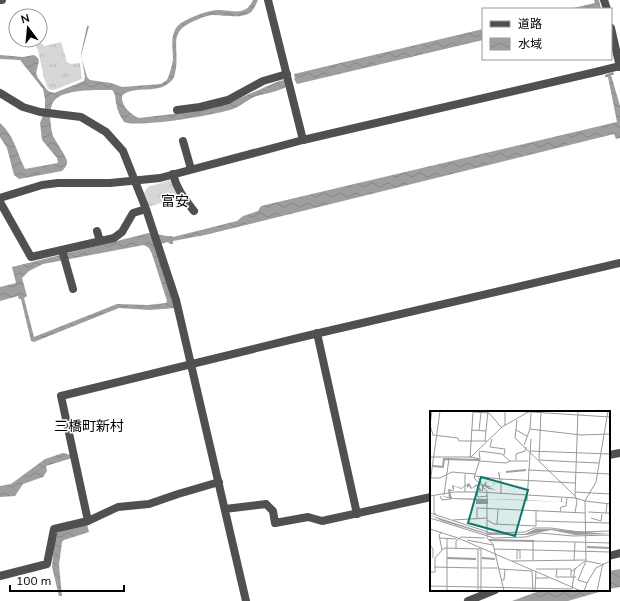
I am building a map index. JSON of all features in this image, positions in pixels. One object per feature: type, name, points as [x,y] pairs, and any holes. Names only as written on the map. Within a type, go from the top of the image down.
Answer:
[{"type":"street","points":[[268,0],[288,75],[303,140]]},
{"type":"street","points":[[0,198],[42,185],[58,183],[110,183],[160,178],[303,140],[618,67],[612,34]]},
{"type":"street","points":[[176,110],[200,107],[228,100],[263,81],[288,75]]},
{"type":"street","points":[[0,93],[22,107],[40,112],[82,117],[106,132],[123,151],[146,209],[176,300],[190,364],[226,509],[246,601]]},
{"type":"street","points":[[184,141],[191,169]]},
{"type":"street","points":[[173,174],[177,187],[183,198],[194,211]]},
{"type":"street","points":[[0,202],[31,257],[114,238],[122,232],[133,213],[146,209]]},
{"type":"street","points":[[97,231],[100,241]]},
{"type":"street","points":[[62,250],[73,289]]},
{"type":"street","points":[[88,521],[61,396],[317,333],[620,262]]},
{"type":"street","points":[[317,333],[357,514]]},
{"type":"street","points":[[610,455],[620,453]]},
{"type":"street","points":[[0,576],[48,564],[54,529],[88,521],[118,507],[149,504],[219,482]]},
{"type":"street","points":[[226,509],[266,504],[272,512],[275,523],[308,517],[322,521],[430,497]]},
{"type":"street","points":[[610,556],[620,553]]},
{"type":"street","points":[[468,601],[493,591]]},
{"type":"green space","points":[[61,42],[67,62],[71,64],[80,63],[82,79],[54,90],[48,89],[37,48],[48,48],[48,45]]},
{"type":"green space","points":[[173,179],[182,200],[163,205],[161,203],[148,206],[144,193],[148,187]]},
{"type":"water","points":[[253,0],[258,0],[253,10],[246,15],[208,16],[189,23],[182,28],[178,33],[177,38],[177,59],[173,79],[167,84],[154,89],[133,90],[127,92],[122,96],[122,100],[129,112],[139,118],[189,112],[229,103],[279,81],[285,80],[286,87],[257,96],[236,108],[224,112],[178,120],[145,123],[124,122],[116,106],[115,95],[112,90],[83,91],[62,95],[53,102],[50,118],[53,136],[67,161],[66,167],[62,171],[19,179],[14,175],[7,148],[0,137],[0,123],[9,133],[25,169],[58,163],[57,158],[42,140],[40,123],[45,110],[43,89],[20,60],[0,59],[0,55],[23,57],[34,55],[39,61],[36,73],[38,78],[48,91],[54,93],[84,81],[85,77],[82,59],[87,77],[90,80],[111,83],[122,87],[161,84],[167,80],[171,70],[173,59],[173,36],[179,25],[195,16],[208,12],[218,10],[242,11],[250,5]]},
{"type":"water","points":[[594,0],[599,0],[601,8],[573,8],[595,3]]},
{"type":"water","points":[[87,26],[89,26],[81,55]]},
{"type":"water","points":[[482,29],[482,40],[297,84],[294,79],[294,74]]},
{"type":"water","points":[[613,72],[614,75],[611,75],[620,106],[620,138],[616,139],[614,134],[205,235],[173,241],[173,244],[168,242],[156,245],[175,308],[150,310],[119,308],[34,342],[31,341],[21,299],[19,299],[18,296],[0,301],[0,287],[16,283],[12,267],[149,233],[153,236],[161,235],[173,237],[237,221],[243,216],[258,211],[261,206],[617,122],[608,77],[605,77],[605,75]],"holes":[[[144,245],[149,248],[167,301],[166,303],[148,305],[117,304],[34,337],[24,298],[27,296],[22,278],[29,271],[43,264]]]},
{"type":"water","points":[[63,453],[71,455],[72,458],[46,466],[47,471],[43,477],[23,484],[15,496],[0,497],[0,486],[11,484],[45,459]]},
{"type":"water","points":[[87,524],[89,532],[62,542],[59,565],[62,596],[59,596],[52,567],[55,533]]},
{"type":"water","points":[[620,569],[620,587],[610,589],[610,571]]},
{"type":"water","points":[[539,591],[603,591],[568,601],[512,601]]},
{"type":"district","name":"富安","points":[[175,201]]},
{"type":"district","name":"三橋町新村","points":[[89,426]]}]
